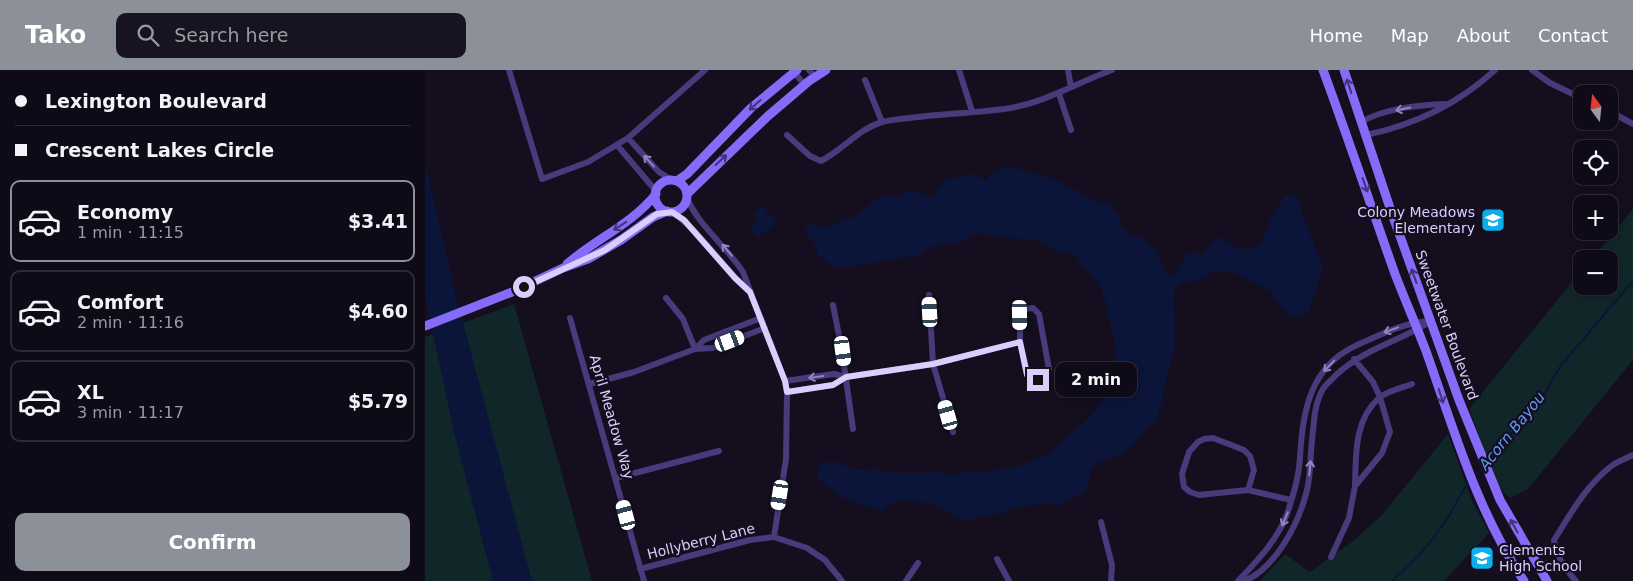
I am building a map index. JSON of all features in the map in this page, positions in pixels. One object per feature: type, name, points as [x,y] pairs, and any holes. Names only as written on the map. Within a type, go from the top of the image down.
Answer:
[{"type":"main road","points":[[425,326],[524,287],[605,250],[636,231],[653,217],[682,208],[687,196],[697,183],[768,116],[805,85],[812,74],[826,70]]},
{"type":"main road","name":"Sweetwater Boulevard","points":[[1323,70],[1415,326],[1486,514],[1509,559],[1523,581]]},
{"type":"main road","name":"Sweetwater Boulevard","points":[[1344,70],[1391,212],[1471,429],[1500,500],[1547,581]]},
{"type":"main road","points":[[563,268],[581,251],[639,212],[664,182],[675,181],[687,174],[751,108],[795,71]]},
{"type":"main road","points":[[1347,135],[1361,122]]},
{"type":"main road","points":[[1347,135],[1366,135]]},
{"type":"main road","points":[[675,181],[684,186],[687,196]]},
{"type":"main road","points":[[656,192],[658,205],[670,211]]},
{"type":"street","points":[[509,70],[542,179],[582,165],[628,138],[705,70]]},
{"type":"street","points":[[959,70],[971,111]]},
{"type":"street","points":[[1068,70],[1071,87]]},
{"type":"street","points":[[787,135],[810,156],[821,161],[836,154],[858,134],[882,122],[971,111],[1006,109],[1059,94],[1112,70]]},
{"type":"street","points":[[1366,135],[1395,129],[1420,120],[1481,83],[1495,70]]},
{"type":"street","points":[[1532,70],[1551,83],[1573,94]]},
{"type":"street","points":[[795,71],[805,85]]},
{"type":"street","points":[[865,80],[882,122]]},
{"type":"street","points":[[1059,94],[1071,130]]},
{"type":"street","points":[[1361,122],[1400,109],[1428,104],[1447,104]]},
{"type":"street","points":[[1618,116],[1633,124]]},
{"type":"street","points":[[628,138],[659,172],[675,181]]},
{"type":"street","points":[[617,145],[656,192]]},
{"type":"street","points":[[687,196],[694,211],[735,259],[743,272],[785,381],[787,392],[787,459],[774,537]]},
{"type":"street","points":[[670,211],[684,220],[735,278],[750,292]]},
{"type":"street","points":[[929,294],[933,364],[953,432]]},
{"type":"street","points":[[666,298],[683,319],[695,349]]},
{"type":"street","points":[[833,306],[853,429]]},
{"type":"street","points":[[1033,308],[1039,314],[1049,369],[1046,377],[1038,380],[1027,375],[1020,342],[1020,315],[1026,309],[1033,308]]},
{"type":"street","name":"April Meadow Way","points":[[570,318],[644,581]]},
{"type":"street","points":[[695,349],[704,340],[761,318]]},
{"type":"street","points":[[1238,581],[1268,548],[1283,524],[1291,500],[1300,459],[1304,417],[1312,389],[1331,362],[1345,351],[1384,333],[1431,322]]},
{"type":"street","points":[[1245,581],[1264,569],[1277,554],[1303,506],[1307,488],[1317,403],[1324,388],[1354,360],[1415,326]]},
{"type":"street","points":[[590,384],[633,372],[695,349],[713,348],[765,328]]},
{"type":"street","points":[[785,381],[834,374],[846,377],[933,364],[1020,342]]},
{"type":"street","points":[[1354,360],[1373,382],[1380,397],[1390,432],[1382,453],[1355,486]]},
{"type":"street","points":[[787,392],[833,385],[846,377]]},
{"type":"street","points":[[1331,557],[1349,518],[1355,486],[1356,440],[1368,412],[1380,397],[1412,384]]},
{"type":"street","points":[[1248,490],[1254,470],[1250,456],[1244,450],[1213,438],[1198,442],[1189,452],[1182,474],[1184,487],[1190,492],[1199,495],[1248,490],[1291,500]]},
{"type":"street","points":[[1300,447],[1311,450]]},
{"type":"street","points":[[616,478],[719,451]]},
{"type":"street","points":[[1576,581],[1569,574],[1556,552],[1554,540],[1592,485],[1609,467],[1633,455]]},
{"type":"street","points":[[1101,522],[1112,565],[1111,581]]},
{"type":"street","name":"Hollyberry Lane","points":[[641,569],[750,540],[774,537],[807,548],[825,560],[842,581]]},
{"type":"street","points":[[1268,548],[1277,554]]},
{"type":"street","points":[[997,559],[1009,581]]},
{"type":"street","points":[[907,581],[918,562]]},
{"type":"green space","points":[[1633,209],[1633,360],[1528,489],[1510,498],[1498,486],[1469,409],[1573,281],[1573,295],[1618,295],[1618,250],[1599,250],[1608,240],[1618,240],[1618,227]]},
{"type":"green space","points":[[514,304],[592,581],[425,581],[425,337]]},
{"type":"green space","points":[[1448,434],[1472,500],[1489,533],[1444,581],[1260,581],[1285,554],[1310,572],[1353,541],[1381,516]]},
{"type":"water","points":[[425,163],[457,300],[532,581],[493,581],[453,428],[425,296]]},
{"type":"water","points":[[1007,166],[1055,179],[1095,201],[1110,205],[1118,213],[1122,226],[1128,234],[1143,238],[1155,249],[1168,276],[1174,274],[1188,254],[1203,254],[1213,240],[1218,237],[1243,249],[1260,245],[1274,212],[1285,196],[1292,194],[1296,196],[1323,268],[1309,311],[1299,317],[1288,315],[1271,291],[1229,271],[1212,271],[1203,279],[1183,283],[1178,286],[1174,291],[1175,350],[1165,382],[1161,406],[1154,423],[1124,453],[1100,461],[1091,468],[1087,489],[1084,493],[1057,506],[1053,503],[1017,507],[1003,513],[995,513],[967,521],[931,503],[905,500],[895,503],[882,511],[841,497],[816,478],[820,464],[832,461],[850,468],[870,471],[878,469],[891,473],[933,473],[941,471],[951,476],[965,471],[986,473],[1006,468],[1012,469],[1043,456],[1054,449],[1095,412],[1105,396],[1107,380],[1114,365],[1117,352],[1105,300],[1099,285],[1074,254],[1059,252],[1039,240],[977,233],[957,244],[945,243],[931,247],[915,258],[909,256],[846,268],[832,266],[819,256],[814,244],[804,231],[808,225],[827,227],[861,214],[865,208],[884,195],[896,197],[907,191],[915,190],[931,197],[935,195],[946,179],[975,174],[987,181],[988,176]]},
{"type":"water","points":[[762,206],[777,222],[758,238],[750,228],[759,220],[754,214]]},
{"type":"waterway","name":"Acorn Bayou","points":[[1488,462],[1543,396],[1561,365],[1633,281]]},
{"type":"waterway","name":"Acorn Bayou","points":[[1474,477],[1483,468]]},
{"type":"waterway","name":"Acorn Bayou","points":[[1392,581],[1415,560],[1435,536],[1469,483]]},
{"type":"place","name":"Colony Meadows Elementary","points":[[1493,220]]},
{"type":"place","name":"Clements High School","points":[[1482,558]]},
{"type":"route","points":[[524,287],[605,250],[636,231],[657,214],[667,211],[684,220],[735,278],[750,292],[785,381],[787,392],[833,385],[846,377],[933,364],[1020,342],[1027,375],[1038,380]]}]
